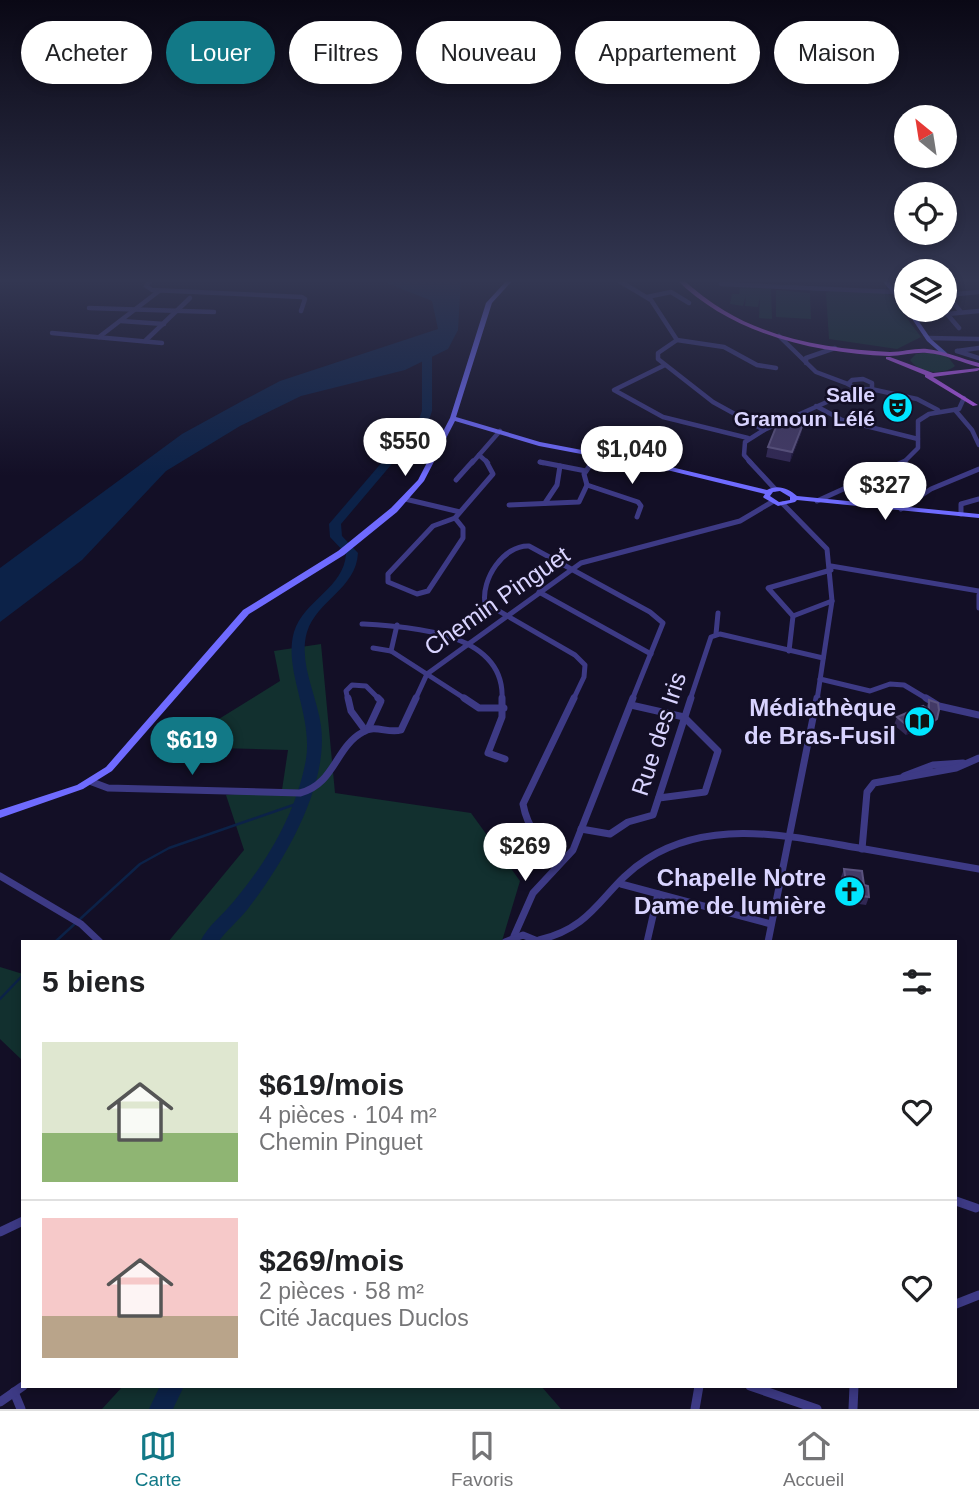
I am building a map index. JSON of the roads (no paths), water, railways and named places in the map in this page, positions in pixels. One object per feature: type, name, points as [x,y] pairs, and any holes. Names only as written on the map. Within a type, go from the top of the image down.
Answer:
[{"type":"main road","points":[[824,345],[894,359],[977,406]]},
{"type":"main road","points":[[846,349],[945,354],[979,367]]},
{"type":"main road","points":[[906,365],[904,359],[909,354]]},
{"type":"main road","points":[[956,360],[960,366],[948,379],[977,406]]},
{"type":"main road","points":[[919,372],[954,372],[979,367]]},
{"type":"street","points":[[0,814],[92,782],[125,754],[166,702],[246,612],[341,553],[405,499],[431,465],[453,418],[476,345]]},
{"type":"street","points":[[671,345],[657,355],[665,365],[713,402],[764,430]]},
{"type":"street","points":[[709,345],[724,347],[757,365],[776,368]]},
{"type":"street","points":[[788,345],[816,372],[856,389]]},
{"type":"street","points":[[922,351],[928,345]]},
{"type":"street","points":[[935,345],[945,354]]},
{"type":"street","points":[[806,363],[806,358],[836,347]]},
{"type":"street","points":[[979,348],[957,351],[979,358]]},
{"type":"street","points":[[665,365],[614,390],[663,417],[748,438]]},
{"type":"street","points":[[844,393],[849,384],[866,380],[872,388]]},
{"type":"street","points":[[771,490],[744,455],[743,446],[748,438],[764,430],[856,389],[872,388],[917,399],[940,410],[955,410],[961,406],[964,398]]},
{"type":"street","points":[[816,406],[842,420],[918,439]]},
{"type":"street","points":[[817,501],[909,456],[917,449],[918,421],[940,410]]},
{"type":"street","points":[[955,410],[972,430],[979,445]]},
{"type":"street","points":[[453,418],[538,444],[771,490],[788,491],[794,498]]},
{"type":"street","points":[[456,480],[500,431]]},
{"type":"street","points":[[454,518],[463,528],[463,538],[428,591],[417,594],[388,582],[386,576],[433,526],[454,518],[493,474],[490,464],[479,455]]},
{"type":"street","points":[[597,455],[583,478],[587,485],[638,502],[640,506],[637,517]]},
{"type":"street","points":[[540,462],[586,471]]},
{"type":"street","points":[[545,503],[558,485],[560,466]]},
{"type":"street","points":[[901,509],[931,489],[979,468]]},
{"type":"street","points":[[509,505],[579,502],[587,485]]},
{"type":"street","points":[[768,940],[788,836],[812,733],[832,601],[831,568],[827,549],[783,504],[772,502],[766,497],[771,490]]},
{"type":"street","points":[[783,504],[794,498],[979,516]]},
{"type":"street","points":[[405,499],[460,512]]},
{"type":"street","points":[[961,514],[961,504],[979,499]]},
{"type":"street","name":"Chemin Pinguet","points":[[367,729],[391,733],[401,730],[427,674],[571,569],[593,558],[740,521],[772,502]]},
{"type":"street","points":[[508,940],[514,936],[522,922],[525,907],[562,856],[573,849],[663,628],[660,618],[529,546],[517,545],[509,549],[482,595],[489,606],[575,655],[585,665],[584,677],[523,804],[528,821],[551,851],[562,856]]},
{"type":"street","points":[[789,651],[793,616],[768,588],[831,568],[979,593],[979,608]]},
{"type":"street","points":[[539,593],[651,654]]},
{"type":"street","points":[[793,616],[832,601]]},
{"type":"street","name":"Rue des Iris","points":[[582,829],[601,834],[615,833],[628,822],[651,817],[708,640],[716,634],[714,630],[718,613]]},
{"type":"street","points":[[362,624],[397,625],[438,632],[468,644],[489,662],[502,683],[504,708],[503,721],[488,753],[505,759]]},
{"type":"street","points":[[391,651],[397,625]]},
{"type":"street","points":[[716,634],[823,658]]},
{"type":"street","points":[[373,648],[391,651],[479,708],[504,708]]},
{"type":"street","points":[[820,679],[870,691],[890,684],[904,685],[939,706],[979,715]]},
{"type":"street","points":[[92,782],[108,788],[249,791],[285,795],[313,789],[367,729],[381,701],[366,687],[352,685],[346,691],[349,707],[367,729]]},
{"type":"street","points":[[631,705],[684,717],[718,751],[708,789],[698,794],[659,798]]},
{"type":"street","points":[[862,849],[869,786],[881,780],[904,776],[918,777],[979,758]]},
{"type":"street","points":[[556,940],[594,914],[647,859],[695,839],[744,832],[788,836],[979,869]]},
{"type":"street","points":[[0,876],[81,924],[98,940]]},
{"type":"street","points":[[621,884],[771,924]]},
{"type":"street","points":[[647,940],[658,894]]},
{"type":"street","points":[[522,922],[528,935]]},
{"type":"street","points":[[514,936],[528,935],[538,940]]},
{"type":"street","points":[[957,1201],[975,1208]]},
{"type":"street","points":[[0,1232],[21,1222]]},
{"type":"street","points":[[957,1304],[979,1295]]},
{"type":"street","points":[[695,1409],[699,1388]]},
{"type":"street","points":[[756,1388],[817,1409]]},
{"type":"street","points":[[853,1409],[854,1388]]},
{"type":"street","points":[[0,1402],[19,1389],[21,1409]]},
{"type":"water","points":[[390,345],[450,345],[448,349],[405,370],[301,396],[240,426],[166,471],[82,560],[0,622],[0,568],[182,434],[280,381]]},
{"type":"waterway","points":[[209,940],[253,889],[279,848],[300,803],[313,758],[315,736],[299,657],[301,631],[313,611],[340,584],[351,564],[352,553],[336,537],[335,524],[424,420],[427,411],[427,345]]},
{"type":"waterway","points":[[57,940],[140,864],[169,848],[299,803]]},
{"type":"waterway","points":[[0,999],[21,977]]},
{"type":"waterway","points":[[161,1409],[171,1388]]},
{"type":"place","name":"Salle Gramoun Lélé","points":[[898,407]]},
{"type":"place","name":"Médiathèque de Bras-Fusil","points":[[919,722]]},
{"type":"place","name":"Chapelle Notre Dame de lumière","points":[[849,892]]}]
